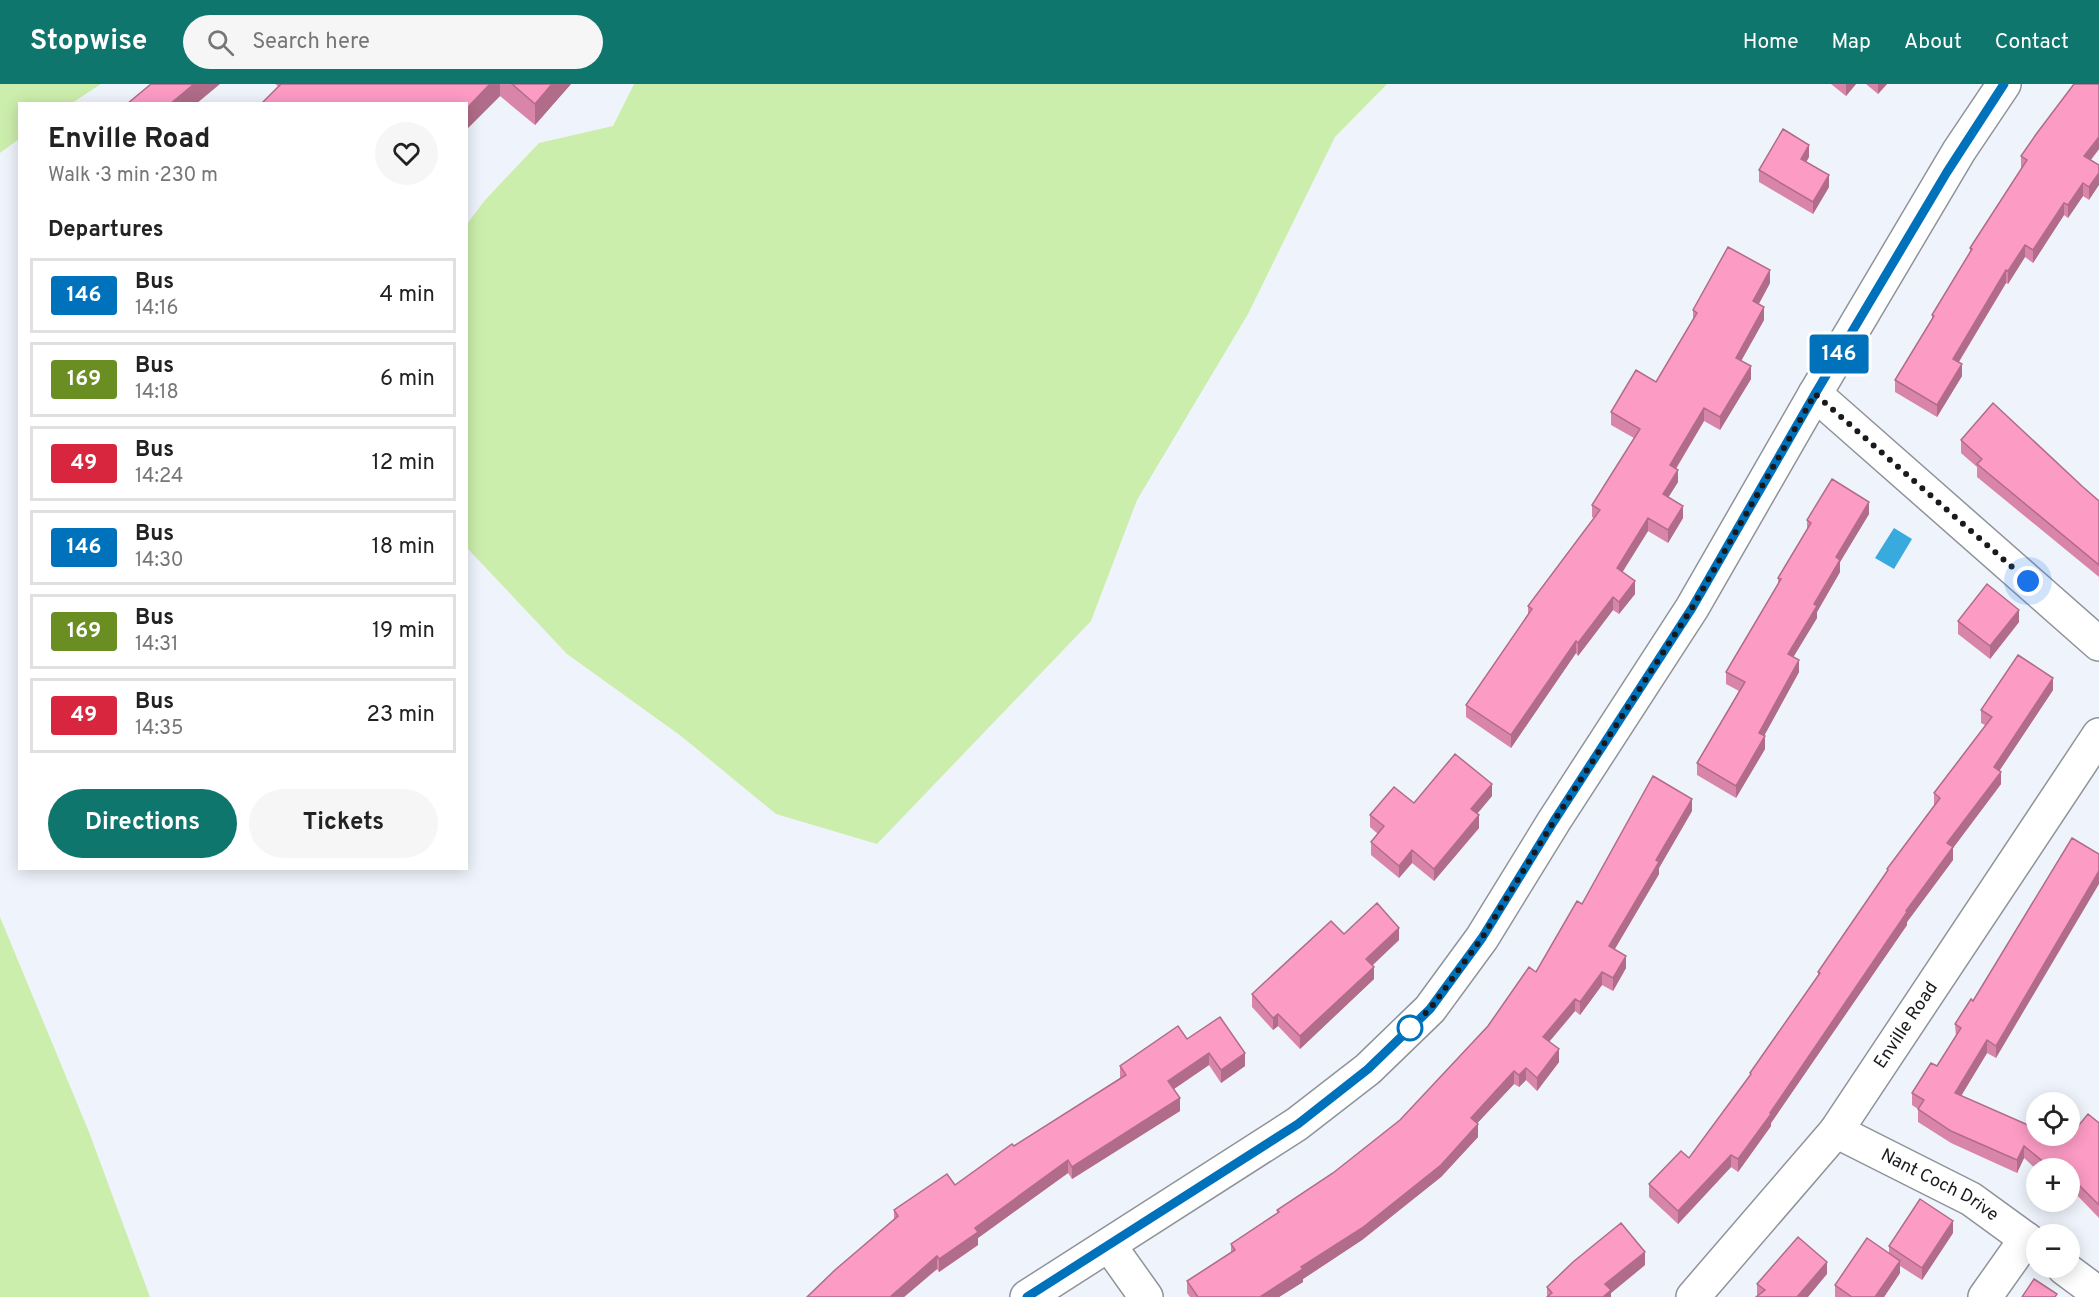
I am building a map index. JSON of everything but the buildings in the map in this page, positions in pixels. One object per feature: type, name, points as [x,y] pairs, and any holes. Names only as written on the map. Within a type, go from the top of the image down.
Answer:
[{"type":"street","points":[[1027,1297],[1298,1124],[1368,1069],[1430,1009],[1482,938],[1554,821],[1692,608],[1815,394],[1959,152],[2004,84]]},
{"type":"street","points":[[1815,394],[2099,644]]},
{"type":"street","name":"Enville Road","points":[[1693,1297],[1836,1131],[2099,735]]},
{"type":"street","name":"Nant Coch Drive","points":[[1836,1131],[1971,1199],[2026,1239]]},
{"type":"street","points":[[1109,1245],[1146,1297]]},
{"type":"street","points":[[1985,1297],[2026,1250]]},
{"type":"street","points":[[2077,1278],[2099,1294]]},
{"type":"green space","points":[[0,84],[101,84],[74,102],[18,102],[18,140],[0,153]]},
{"type":"green space","points":[[634,84],[1387,84],[1335,137],[1248,314],[1137,500],[1091,621],[877,844],[776,814],[681,736],[567,654],[468,549],[468,223],[485,200],[539,143],[613,126]]},
{"type":"green space","points":[[0,917],[89,1132],[150,1297],[0,1297]]},
{"type":"water","points":[[1894,528],[1912,539],[1894,569],[1875,558]]},
{"type":"bus line","name":"146","points":[[1027,1297],[1298,1124],[1368,1069],[1430,1009],[1482,938],[1554,821],[1692,608],[1815,394],[1947,172],[2004,84]]},
{"type":"route","points":[[1410,1028],[1430,1009],[1482,938],[1554,821],[1692,608],[1815,394],[2028,581]]}]
